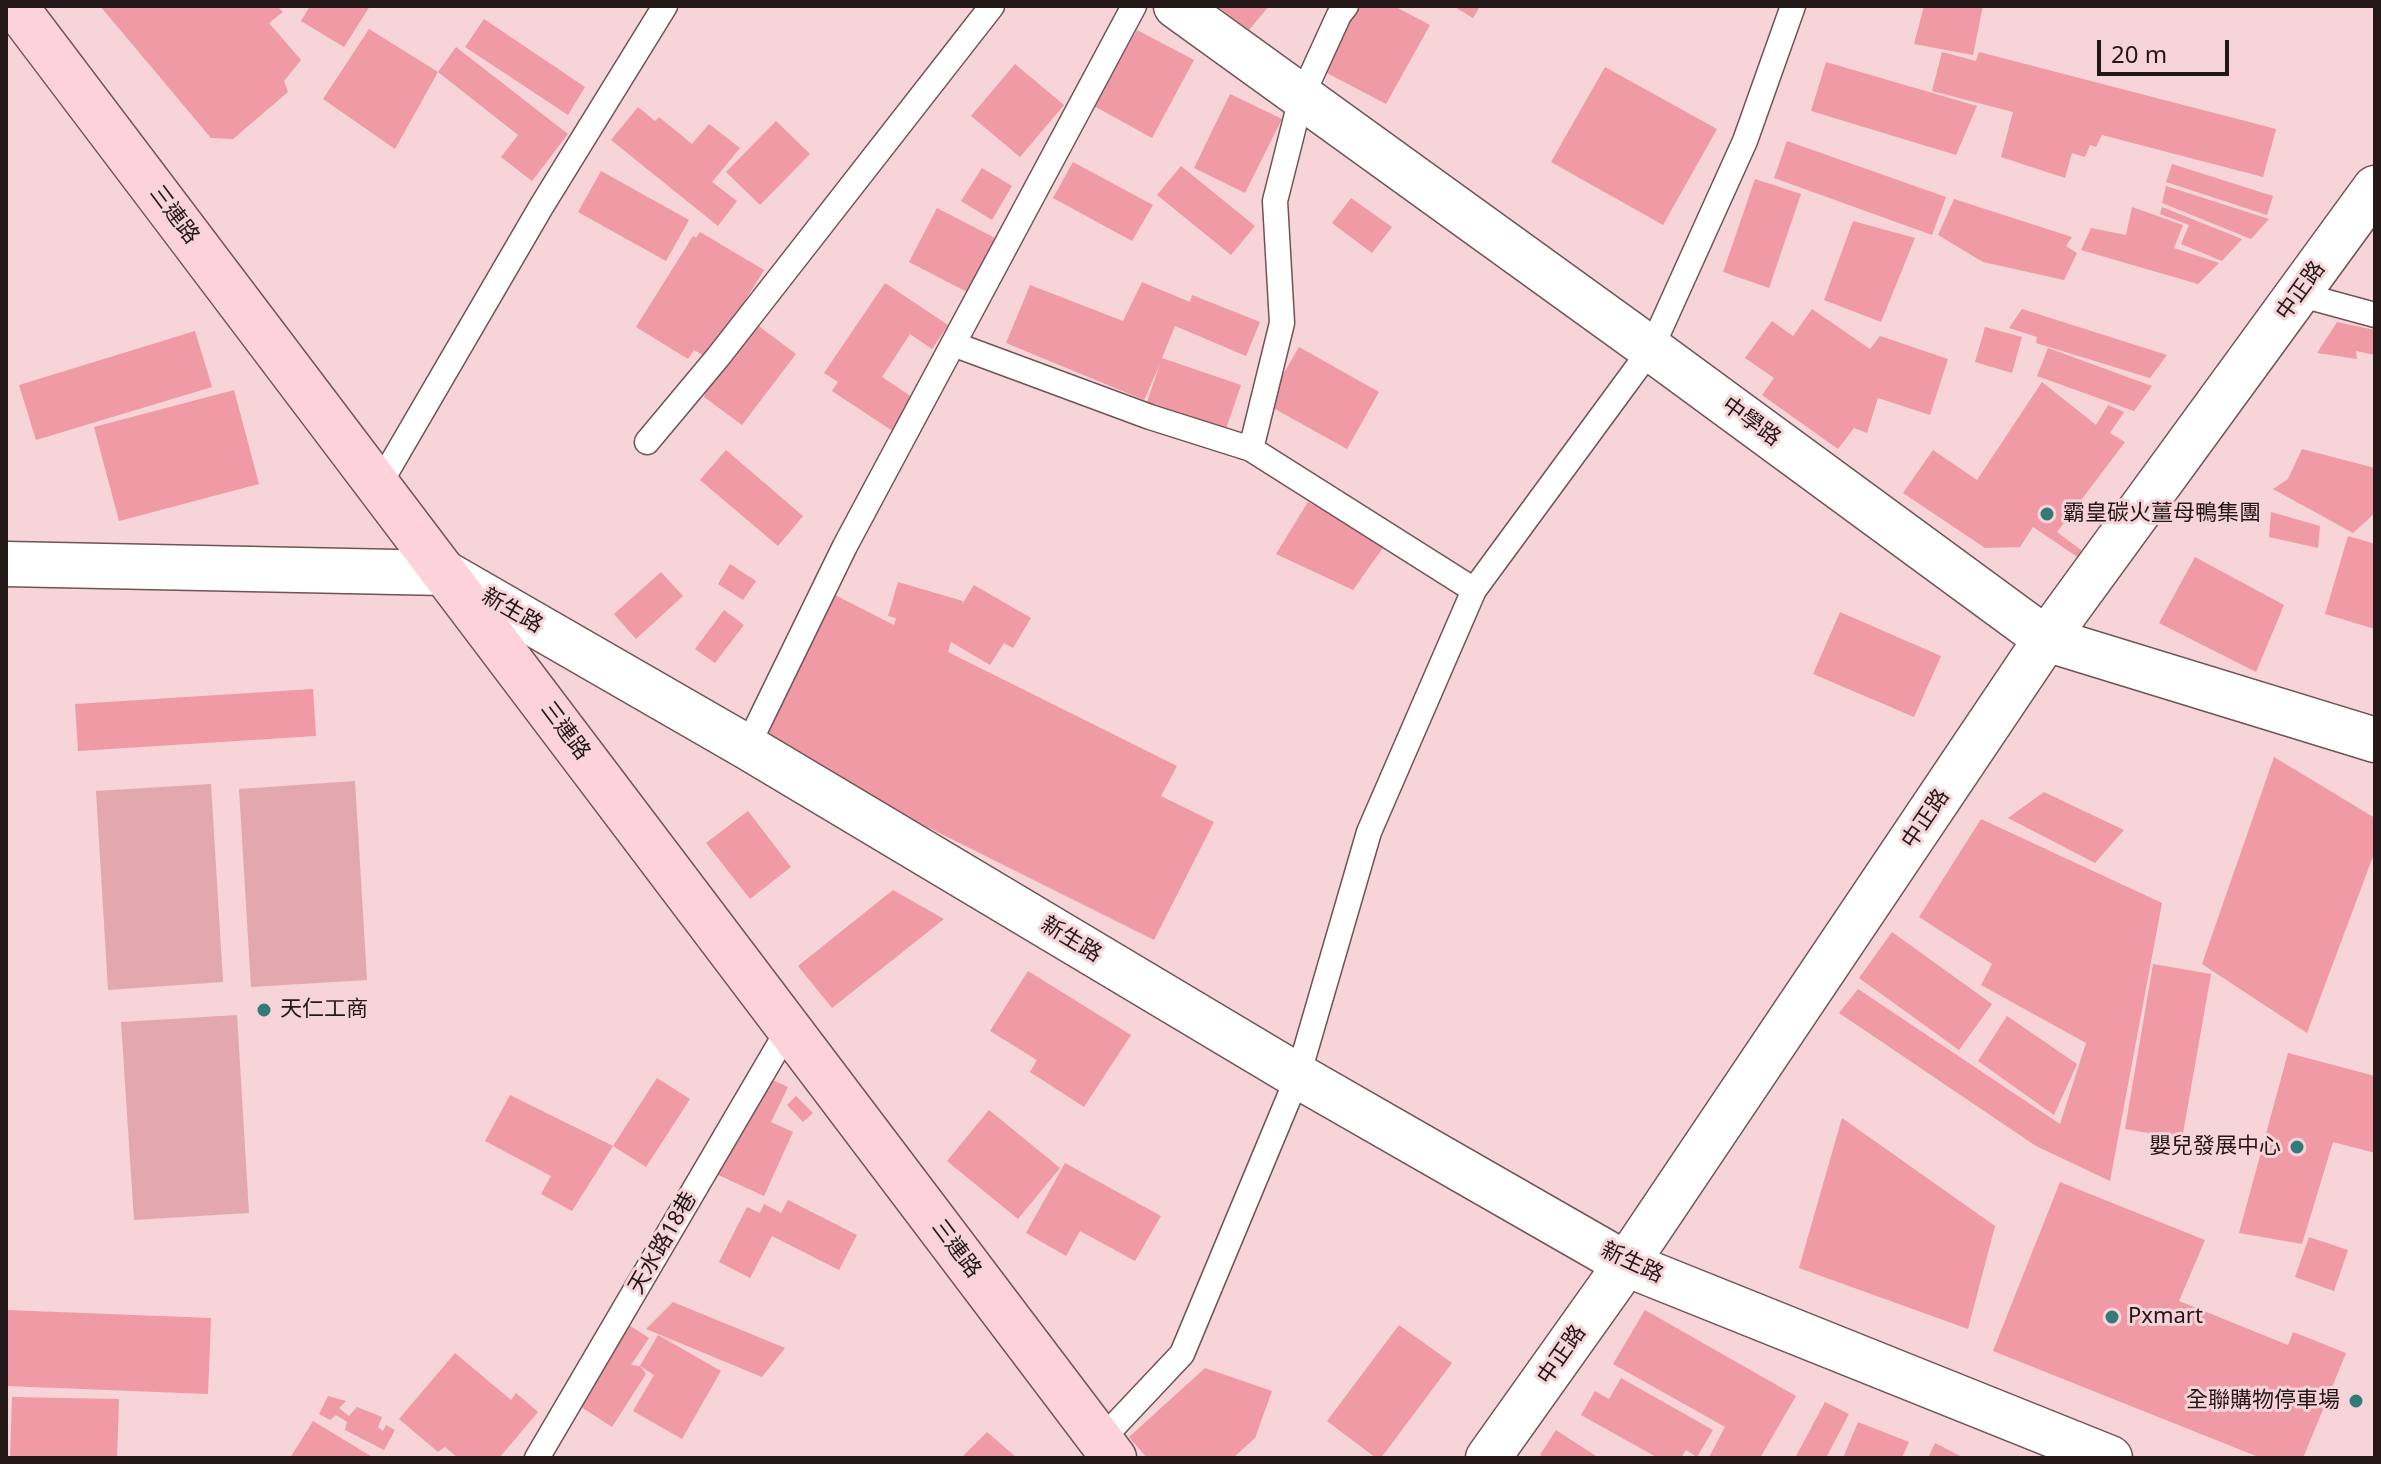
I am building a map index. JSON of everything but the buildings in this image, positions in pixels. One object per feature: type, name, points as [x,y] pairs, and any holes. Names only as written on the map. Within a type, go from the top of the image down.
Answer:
[{"type":"main road","name":"三連路","points":[[15,6],[1107,1449]]},
{"type":"street","name":"中學路","points":[[1176,6],[2046,639],[2375,740]]},
{"type":"street","name":"中正路","points":[[1488,1458],[1626,1264],[2046,639],[2375,188]]},
{"type":"street","name":"新生路","points":[[6,564],[445,573],[747,747],[1298,1076],[1626,1264],[2091,1454]]},
{"type":"lane","points":[[379,485],[541,207],[665,6]]},
{"type":"lane","points":[[647,442],[718,357],[992,6]]},
{"type":"lane","points":[[747,747],[845,546],[1134,6]]},
{"type":"lane","points":[[1251,449],[1282,323],[1275,201],[1301,98],[1346,6]]},
{"type":"lane","points":[[1107,1449],[1182,1354],[1298,1076],[1369,832],[1474,590],[1651,349],[1745,141],[1793,6]]},
{"type":"lane","points":[[2298,294],[2375,315]]},
{"type":"lane","points":[[953,344],[1150,417],[1251,449],[1474,590]]},
{"type":"lane","name":"天水路18巷","points":[[537,1458],[789,1028]]},
{"type":"shaded area","points":[[355,781],[367,980],[251,987],[239,789]]},
{"type":"shaded area","points":[[211,784],[223,982],[108,990],[96,791]]},
{"type":"shaded area","points":[[237,1015],[249,1213],[134,1220],[121,1022]]},
{"type":"place","name":"霸皇碳火薑母鴨集團","points":[[2047,514]]},
{"type":"place","name":"天仁工商","points":[[264,1010]]},
{"type":"place","name":"嬰兒發展中心","points":[[2297,1147]]},
{"type":"place","name":"Pxmart","points":[[2112,1317]]},
{"type":"place","name":"全聯購物停車場","points":[[2356,1401]]}]
